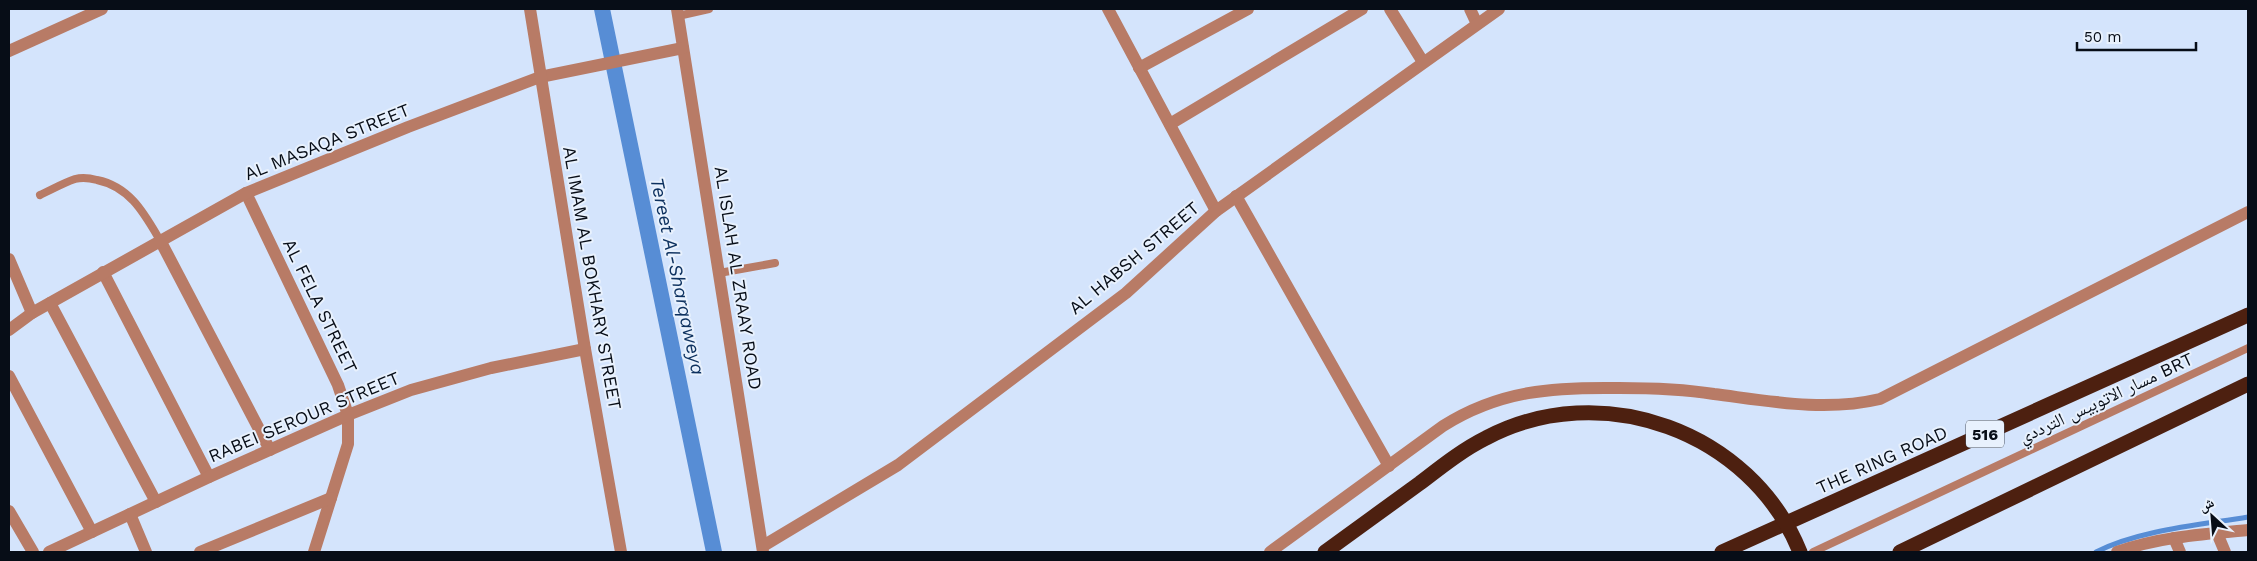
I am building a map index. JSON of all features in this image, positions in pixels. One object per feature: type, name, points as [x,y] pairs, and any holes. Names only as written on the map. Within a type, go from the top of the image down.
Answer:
[{"type":"highway","name":"THE RING ROAD","points":[[1722,552],[2248,315]]},
{"type":"highway","points":[[1900,552],[2248,384]]},
{"type":"highway","points":[[1325,552],[1460,453],[1486,438],[1514,426],[1543,417],[1603,412],[1633,416],[1662,424],[1690,435],[1716,450],[1740,468],[1762,489],[1780,513],[1800,552]]},
{"type":"street","points":[[9,51],[102,9]]},
{"type":"street","name":"AL IMAM AL BOKHARY STREET","points":[[530,9],[585,348],[622,552]]},
{"type":"street","points":[[1108,9],[1216,211]]},
{"type":"street","points":[[1140,68],[1248,9]]},
{"type":"street","points":[[1170,124],[1362,9]]},
{"type":"street","points":[[1390,9],[1422,62]]},
{"type":"street","points":[[1470,9],[1477,24]]},
{"type":"street","name":"AL HABSH STREET","points":[[763,549],[898,465],[1126,293],[1216,211],[1422,62],[1500,9]]},
{"type":"street","name":"AL ISLAH AL ZRAAY ROAD","points":[[678,12],[763,549]]},
{"type":"street","name":"AL MASAQA STREET","points":[[9,330],[32,313],[246,193],[408,127],[540,77],[683,48]]},
{"type":"street","name":"AL FELA STREET","points":[[246,193],[338,385],[348,415],[348,444],[314,552]]},
{"type":"street","points":[[1236,196],[1389,466]]},
{"type":"street","points":[[1270,552],[1463,413],[1518,394],[1552,388],[1664,389],[1721,395],[1753,401],[1833,406],[1857,405],[1880,399],[2248,212]]},
{"type":"street","points":[[160,242],[270,450]]},
{"type":"street","points":[[9,259],[32,313]]},
{"type":"street","points":[[103,272],[209,477]]},
{"type":"street","points":[[50,303],[156,502]]},
{"type":"street","name":"RABEI SEROUR STREET","points":[[49,552],[68,548],[92,532],[209,477],[348,415],[411,390],[490,368],[585,348]]},
{"type":"street","points":[[9,376],[92,532]]},
{"type":"street","points":[[200,552],[331,498]]},
{"type":"street","points":[[9,511],[33,552]]},
{"type":"street","points":[[130,514],[146,552]]},
{"type":"street","points":[[2117,552],[2135,546],[2174,538],[2248,530]]},
{"type":"street","points":[[2217,533],[2225,552]]},
{"type":"street","points":[[2174,538],[2180,552]]},
{"type":"lane","points":[[678,12],[710,9]]},
{"type":"lane","points":[[40,195],[76,178],[88,178],[116,186],[130,196],[142,210],[160,242]]},
{"type":"lane","points":[[719,273],[775,264]]},
{"type":"lane","name":"مسار الاتوبيس الترددي BRT","points":[[1813,552],[2248,348]]},
{"type":"waterway","name":"Tereet Al-Sharqaweya","points":[[602,9],[714,552]]},
{"type":"waterway","points":[[2096,552],[2131,538],[2150,533],[2248,517]]}]
